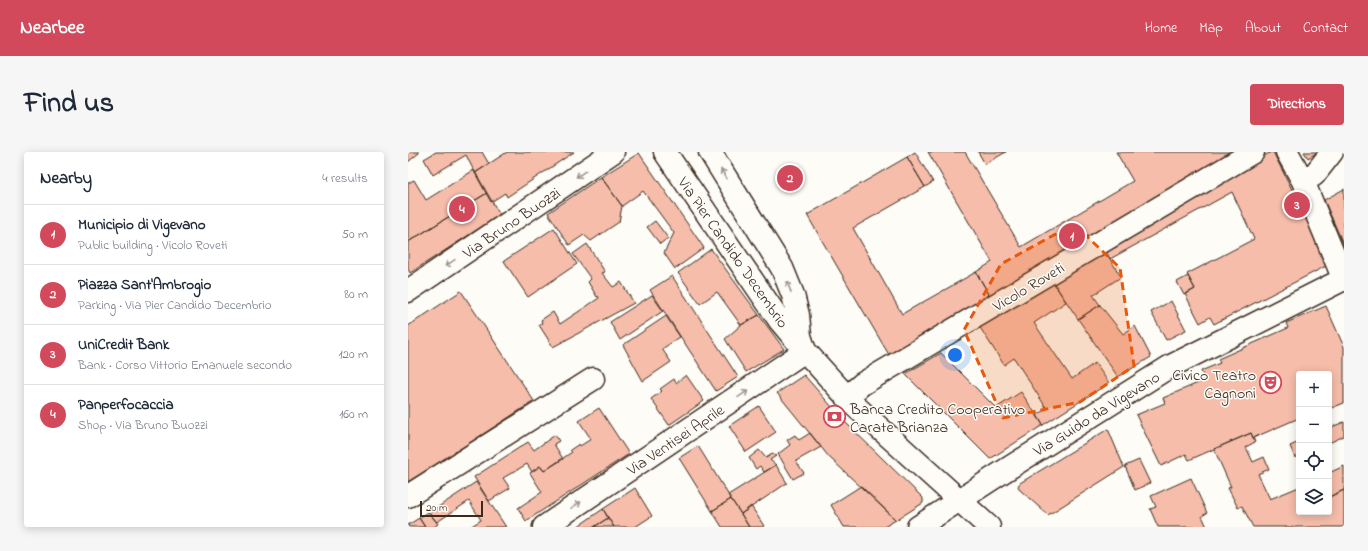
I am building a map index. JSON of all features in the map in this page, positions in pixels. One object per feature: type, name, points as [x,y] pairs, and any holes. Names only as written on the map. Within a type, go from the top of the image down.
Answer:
[{"type":"street","name":"Via Bruno Buozzi","points":[[408,292],[613,152]]},
{"type":"street","name":"Via Pier Candido Decembrio","points":[[665,152],[789,318],[805,351],[847,397],[989,527]]},
{"type":"street","name":"Via Pier Candido Decembrio","points":[[710,152],[782,268],[793,296],[789,318]]},
{"type":"street","name":"Vicolo Roveti","points":[[847,397],[862,384],[1253,152]]},
{"type":"street","points":[[1287,152],[1303,181],[1344,280]]},
{"type":"street","points":[[1303,181],[1314,175],[1332,152]]},
{"type":"street","name":"Via Guido da Vigevano","points":[[918,527],[1169,367],[1344,280]]},
{"type":"street","name":"Via Ventisei Aprile","points":[[544,527],[805,351]]},
{"type":"street","points":[[408,496],[593,378]]},
{"type":"highlighted area","points":[[1074,224],[1120,268],[1134,366],[1080,402],[1003,418],[964,330],[1001,264]]},
{"type":"building","points":[[408,152],[419,152],[419,153],[408,162]]},
{"type":"building","points":[[436,152],[482,152],[489,164],[475,173],[466,155],[433,175],[424,159]]},
{"type":"building","points":[[507,152],[574,152],[507,197],[505,193],[491,202],[475,173]]},
{"type":"building","points":[[915,152],[933,182],[925,187],[907,157]]},
{"type":"building","points":[[928,152],[965,152],[1021,247],[1133,181],[1116,152],[1246,152],[993,301],[976,272],[992,262]]},
{"type":"building","points":[[978,152],[1006,152],[985,164]]},
{"type":"building","points":[[1273,152],[1313,231],[1328,265],[1214,324],[1210,317],[1200,323],[1185,294],[1195,289],[1187,274],[1254,239],[1232,192],[1110,259],[1104,249]]},
{"type":"building","points":[[1304,152],[1318,152],[1308,158]]},
{"type":"building","points":[[639,153],[704,248],[675,269],[664,253],[674,233],[643,191],[622,206],[601,177]]},
{"type":"building","points":[[907,157],[925,187],[853,228],[902,314],[976,272],[993,301],[892,360],[807,215]]},
{"type":"building","points":[[474,170],[487,193],[408,242],[408,183],[414,180],[426,200]]},
{"type":"building","points":[[601,177],[622,206],[619,222],[591,241],[584,235],[569,245],[548,213]]},
{"type":"building","points":[[1344,189],[1344,246],[1324,200]]},
{"type":"building","points":[[487,193],[500,215],[410,273],[408,269],[408,242]]},
{"type":"building","points":[[655,221],[668,238],[660,244],[647,227]]},
{"type":"building","points":[[554,228],[577,264],[528,297],[504,261]]},
{"type":"building","points":[[587,244],[605,272],[602,273],[613,287],[621,282],[634,303],[553,347],[539,325],[542,323],[541,320],[553,312],[560,324],[599,298],[588,282],[591,279],[573,254]]},
{"type":"building","points":[[711,249],[759,315],[741,325],[717,292],[700,304],[678,273]]},
{"type":"building","points":[[1104,249],[1121,277],[1093,295],[1100,305],[1078,319],[1051,279]]},
{"type":"building","points":[[672,276],[738,377],[716,391],[650,290]]},
{"type":"building","points":[[1188,276],[1195,289],[1184,295],[1177,282]]},
{"type":"building","points":[[1051,279],[1066,302],[1034,323],[1072,379],[1095,363],[1109,383],[1043,425],[1037,415],[1047,409],[1014,358],[1004,365],[979,326]]},
{"type":"building","points":[[461,291],[534,401],[408,483],[408,326]]},
{"type":"building","points":[[652,295],[663,311],[620,340],[610,322]]},
{"type":"building","points":[[1171,301],[1186,330],[1166,340],[1151,312]]},
{"type":"building","points":[[1100,305],[1123,334],[1135,326],[1151,357],[1118,377],[1078,319]]},
{"type":"building","points":[[1326,306],[1344,347],[1344,403],[1332,408],[1332,371],[1296,371],[1296,419],[1253,438],[1251,433],[1189,460],[1186,454],[1161,466],[1136,415],[1165,403],[1163,398],[1205,380],[1201,371],[1220,363],[1218,359],[1288,328],[1286,323]]},
{"type":"building","points":[[759,315],[784,349],[746,372],[725,339],[741,325]]},
{"type":"building","points":[[666,316],[680,337],[662,349],[671,362],[643,381],[623,345]]},
{"type":"building","points":[[941,353],[996,408],[1021,392],[1043,425],[990,459],[905,374]]},
{"type":"building","points":[[686,375],[704,401],[669,425],[651,399],[662,391],[660,389],[674,379],[676,383]]},
{"type":"building","points":[[804,375],[846,423],[923,498],[923,503],[896,520],[829,457],[777,393]]},
{"type":"building","points":[[759,406],[776,432],[746,452],[729,426]]},
{"type":"building","points":[[599,408],[629,454],[526,521],[518,508],[542,492],[530,473],[540,466],[544,471],[572,452],[570,450],[591,439],[579,421]]},
{"type":"building","points":[[1344,422],[1344,436],[1332,442],[1332,427]]},
{"type":"building","points":[[1108,429],[1124,467],[1048,515],[1020,490],[1018,486],[1020,483]]},
{"type":"building","points":[[810,433],[821,447],[796,461],[804,473],[793,479],[778,454],[790,445],[787,440],[795,435],[799,440]]},
{"type":"building","points":[[1251,433],[1255,442],[1246,447],[1253,462],[1264,457],[1269,469],[1258,474],[1270,499],[1296,488],[1296,515],[1332,515],[1332,496],[1344,490],[1344,527],[1253,527],[1242,506],[1238,508],[1228,488],[1231,487],[1214,449]]},
{"type":"building","points":[[555,435],[559,441],[554,444],[563,459],[544,471],[540,466],[532,472],[527,464],[503,478],[510,488],[489,501],[474,477],[528,442],[534,450]]},
{"type":"building","points":[[1296,443],[1295,458],[1290,446]]},
{"type":"building","points":[[698,446],[731,499],[712,511],[679,458]]},
{"type":"building","points":[[759,450],[766,458],[772,454],[776,456],[770,460],[776,465],[764,472],[760,466],[756,469],[749,458]]},
{"type":"building","points":[[1139,460],[1150,483],[1135,490],[1125,466]]},
{"type":"building","points":[[776,465],[787,483],[741,514],[728,495]]},
{"type":"building","points":[[1344,466],[1344,490],[1332,496],[1332,479],[1332,472]]},
{"type":"building","points":[[1191,478],[1207,513],[1202,516],[1207,527],[1158,527],[1150,509],[1156,507],[1151,496]]},
{"type":"building","points":[[476,482],[506,527],[470,527],[481,520],[469,501],[437,522],[429,513]]},
{"type":"building","points":[[861,486],[896,520],[884,527],[844,527],[831,505]]},
{"type":"building","points":[[635,488],[652,516],[635,527],[614,527],[603,509]]},
{"type":"building","points":[[731,499],[749,527],[722,527],[712,511]]},
{"type":"building","points":[[751,506],[764,526],[749,527],[741,514]]},
{"type":"building","points":[[603,509],[608,518],[594,527],[577,527]]},
{"type":"building","points":[[428,512],[438,524],[434,527],[425,527],[419,518]]},
{"type":"building","points":[[419,518],[425,527],[408,527],[408,525]]},
{"type":"building","points":[[608,518],[614,527],[594,527]]},
{"type":"place","name":"Piazza Sant'Ambrogio","points":[[790,178]]},
{"type":"place","name":"UniCredit Bank","points":[[1297,205]]},
{"type":"place","name":"Panperfocaccia","points":[[462,209]]},
{"type":"place","name":"Municipio di Vigevano","points":[[1072,236]]},
{"type":"place","name":"Civico Teatro Cagnoni","points":[[1271,383]]},
{"type":"place","name":"Banca Credito Cooperativo Carate Brianza","points":[[834,417]]}]
